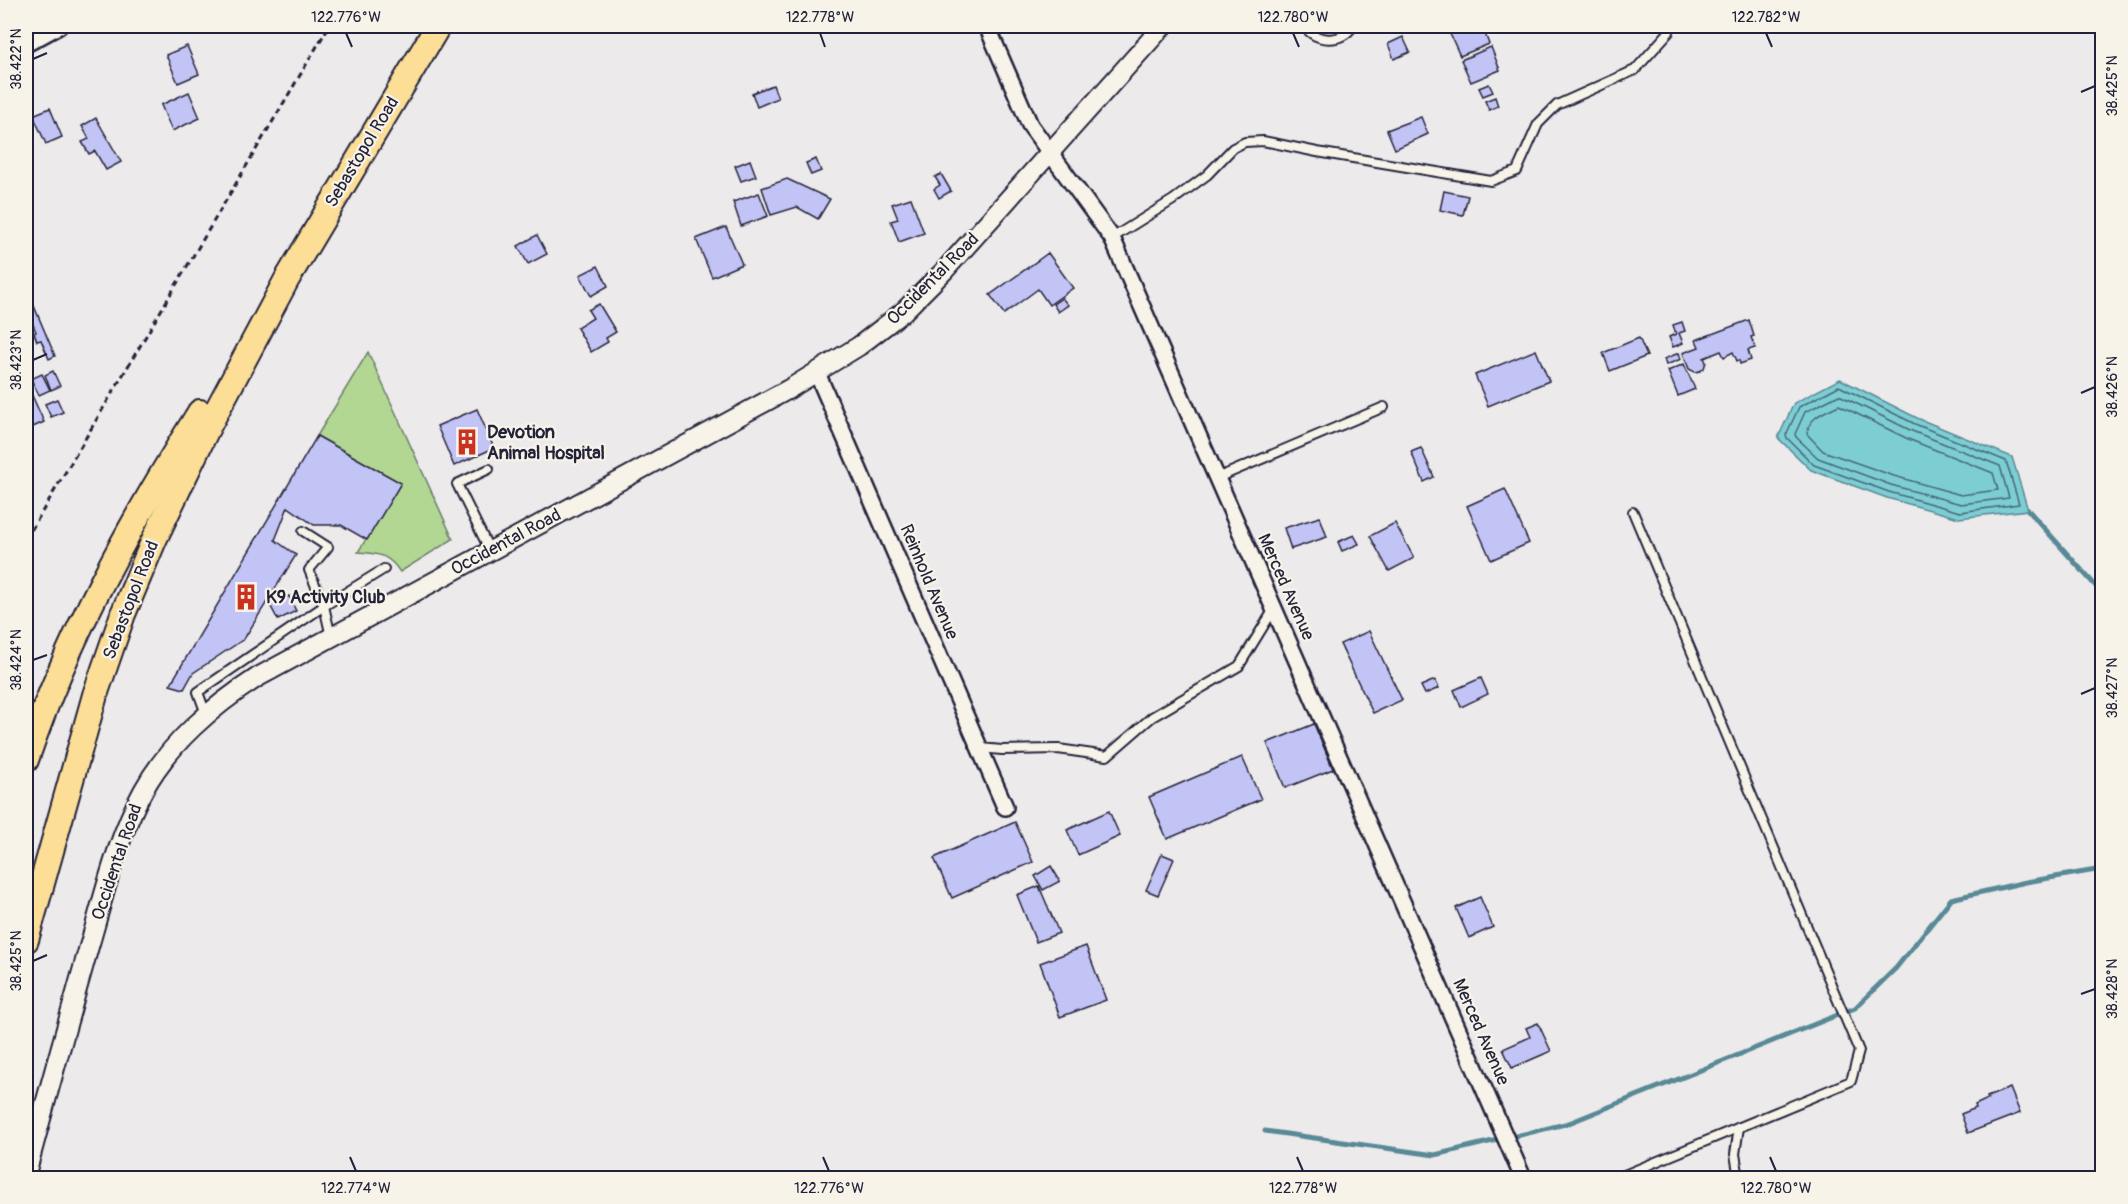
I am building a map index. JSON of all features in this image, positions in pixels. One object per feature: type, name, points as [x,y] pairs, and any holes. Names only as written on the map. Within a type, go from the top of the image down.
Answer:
[{"type":"main road","name":"Sebastopol Road","points":[[26,760],[68,653],[120,548],[187,432],[287,279],[438,26]]},
{"type":"main road","name":"Sebastopol Road","points":[[26,940],[95,695],[139,573],[197,448],[287,279]]},
{"type":"street","points":[[26,44],[59,26]]},
{"type":"street","name":"Merced Avenue","points":[[987,26],[1030,125],[1112,238],[1523,1179]]},
{"type":"street","name":"Occidental Road","points":[[26,1174],[107,885],[125,829],[154,772],[206,714],[258,677],[817,373],[859,346],[903,312],[944,271],[1163,26]]},
{"type":"street","name":"Reinhold Avenue","points":[[817,373],[1005,807]]},
{"type":"lane","points":[[1304,26],[1313,35],[1332,39],[1342,36],[1353,26]]},
{"type":"lane","points":[[1112,238],[1173,200],[1207,175],[1233,148],[1245,142],[1263,141],[1491,181],[1517,171],[1538,124],[1557,105],[1635,70],[1669,32],[1669,26]]},
{"type":"lane","points":[[1217,478],[1384,407]]},
{"type":"lane","points":[[489,469],[457,484],[489,551]]},
{"type":"lane","points":[[1617,1179],[1851,1081],[1859,1051],[1634,512]]},
{"type":"lane","points":[[303,531],[328,547],[309,570],[324,606],[331,637]]},
{"type":"lane","points":[[206,714],[198,692],[324,606],[384,569]]},
{"type":"lane","points":[[980,748],[1058,749],[1107,756],[1152,717],[1239,666],[1274,609]]},
{"type":"lane","points":[[1739,1127],[1735,1154],[1739,1179]]},
{"type":"path","points":[[26,539],[329,26]]},
{"type":"green space","points":[[368,352],[453,539],[400,572],[387,558],[372,553],[358,552],[401,483],[317,436]]},
{"type":"water","points":[[1840,379],[1917,418],[2012,457],[2028,510],[1959,518],[1887,498],[1811,470],[1778,438],[1794,403]]},
{"type":"building","points":[[1469,26],[1482,26],[1489,44],[1460,56],[1450,34]]},
{"type":"building","points":[[1403,37],[1410,52],[1394,59],[1388,44]]},
{"type":"building","points":[[187,46],[199,74],[178,83],[166,55]]},
{"type":"building","points":[[1491,47],[1500,70],[1471,82],[1461,60]]},
{"type":"building","points":[[1489,84],[1493,92],[1483,96],[1479,88]]},
{"type":"building","points":[[773,85],[778,98],[757,107],[752,93]]},
{"type":"building","points":[[189,92],[200,118],[172,131],[161,105]]},
{"type":"building","points":[[1495,97],[1498,106],[1489,110],[1485,101]]},
{"type":"building","points":[[50,108],[62,137],[46,144],[33,115]]},
{"type":"building","points":[[1421,117],[1428,134],[1395,149],[1387,130]]},
{"type":"building","points":[[96,118],[121,162],[106,170],[95,151],[89,154],[82,142],[89,139],[82,126]]},
{"type":"building","points":[[816,159],[821,171],[811,175],[806,163]]},
{"type":"building","points":[[750,160],[756,176],[741,181],[735,166]]},
{"type":"building","points":[[941,174],[951,191],[939,198],[934,189],[940,185],[935,177]]},
{"type":"building","points":[[787,179],[830,199],[818,219],[797,207],[771,215],[762,188]]},
{"type":"building","points":[[1444,191],[1468,196],[1463,215],[1440,210]]},
{"type":"building","points":[[759,193],[768,216],[741,226],[733,202]]},
{"type":"building","points":[[911,198],[924,233],[899,242],[891,221],[898,219],[892,204]]},
{"type":"building","points":[[726,227],[742,264],[712,277],[696,239]]},
{"type":"building","points":[[537,235],[547,254],[528,264],[518,246]]},
{"type":"building","points":[[1048,253],[1073,288],[1049,305],[1038,289],[1004,314],[990,295]]},
{"type":"building","points":[[598,266],[608,286],[591,296],[580,275]]},
{"type":"building","points":[[26,287],[55,356],[49,359],[41,340],[37,341],[34,333],[36,332],[26,307]]},
{"type":"building","points":[[1062,298],[1068,305],[1058,312],[1053,304]]},
{"type":"building","points":[[599,304],[616,332],[606,338],[608,342],[591,352],[577,328],[593,318],[588,310]]},
{"type":"building","points":[[1749,320],[1755,348],[1748,350],[1751,360],[1740,364],[1733,352],[1724,357],[1721,351],[1704,358],[1706,362],[1700,371],[1695,372],[1689,369],[1683,353],[1699,347],[1696,340]]},
{"type":"building","points":[[1682,322],[1685,331],[1679,333],[1683,343],[1673,347],[1669,337],[1676,334],[1673,325]]},
{"type":"building","points":[[1639,338],[1647,356],[1610,371],[1603,353]]},
{"type":"building","points":[[1536,350],[1549,381],[1488,406],[1475,375]]},
{"type":"building","points":[[1679,353],[1681,359],[1666,365],[1664,359]]},
{"type":"building","points":[[1684,364],[1695,389],[1678,396],[1668,371]]},
{"type":"building","points":[[53,371],[60,386],[51,390],[45,375]]},
{"type":"building","points":[[42,374],[50,390],[39,395],[31,379]]},
{"type":"building","points":[[26,382],[44,422],[26,430]]},
{"type":"building","points":[[57,399],[63,412],[51,417],[45,404]]},
{"type":"building","name":"Devotion Animal Hospital","points":[[477,409],[494,448],[454,466],[437,426]]},
{"type":"building","name":"K9 Activity Club","points":[[317,436],[401,483],[367,540],[341,525],[314,525],[288,507],[275,540],[296,555],[244,639],[193,673],[184,689],[170,685]]},
{"type":"building","points":[[1421,448],[1434,477],[1424,482],[1411,452]]},
{"type":"building","points":[[1505,489],[1529,543],[1491,560],[1467,506]]},
{"type":"building","points":[[1320,517],[1327,537],[1291,549],[1284,528]]},
{"type":"building","points":[[1395,523],[1414,558],[1389,571],[1370,536]]},
{"type":"building","points":[[1354,535],[1359,544],[1342,551],[1338,542]]},
{"type":"building","points":[[289,596],[296,611],[278,620],[270,605]]},
{"type":"building","points":[[1369,631],[1402,700],[1373,713],[1340,644]]},
{"type":"building","points":[[1481,678],[1488,694],[1461,707],[1454,690]]},
{"type":"building","points":[[1435,680],[1439,688],[1425,694],[1421,686]]},
{"type":"building","points":[[1314,724],[1333,769],[1285,788],[1267,743]]},
{"type":"building","points":[[1242,757],[1261,799],[1167,839],[1149,797]]},
{"type":"building","points":[[1109,811],[1120,836],[1078,855],[1067,830]]},
{"type":"building","points":[[1015,822],[1033,862],[952,898],[934,858]]},
{"type":"building","points":[[1162,854],[1174,859],[1158,895],[1146,890]]},
{"type":"building","points":[[1051,866],[1060,881],[1043,890],[1035,876]]},
{"type":"building","points":[[1039,886],[1059,933],[1036,942],[1017,895]]},
{"type":"building","points":[[1480,897],[1493,927],[1469,938],[1456,908]]},
{"type":"building","points":[[1086,946],[1106,1000],[1060,1017],[1040,963]]},
{"type":"building","points":[[1538,1023],[1551,1051],[1512,1068],[1503,1049],[1530,1037],[1526,1028]]},
{"type":"building","points":[[2010,1088],[2020,1113],[1968,1133],[1961,1114],[1976,1108],[1975,1105],[1988,1099],[1987,1097]]},
{"type":"waterway","points":[[2028,510],[2102,593]]},
{"type":"waterway","points":[[1516,1136],[1569,1123],[1855,1008],[1896,968],[1951,899],[2026,882],[2102,869]]},
{"type":"waterway","points":[[1265,1131],[1435,1155],[1497,1140]]},
{"type":"place","name":"Devotion Animal Hospital","points":[[467,442]]},
{"type":"place","name":"K9 Activity Club","points":[[246,597]]}]
